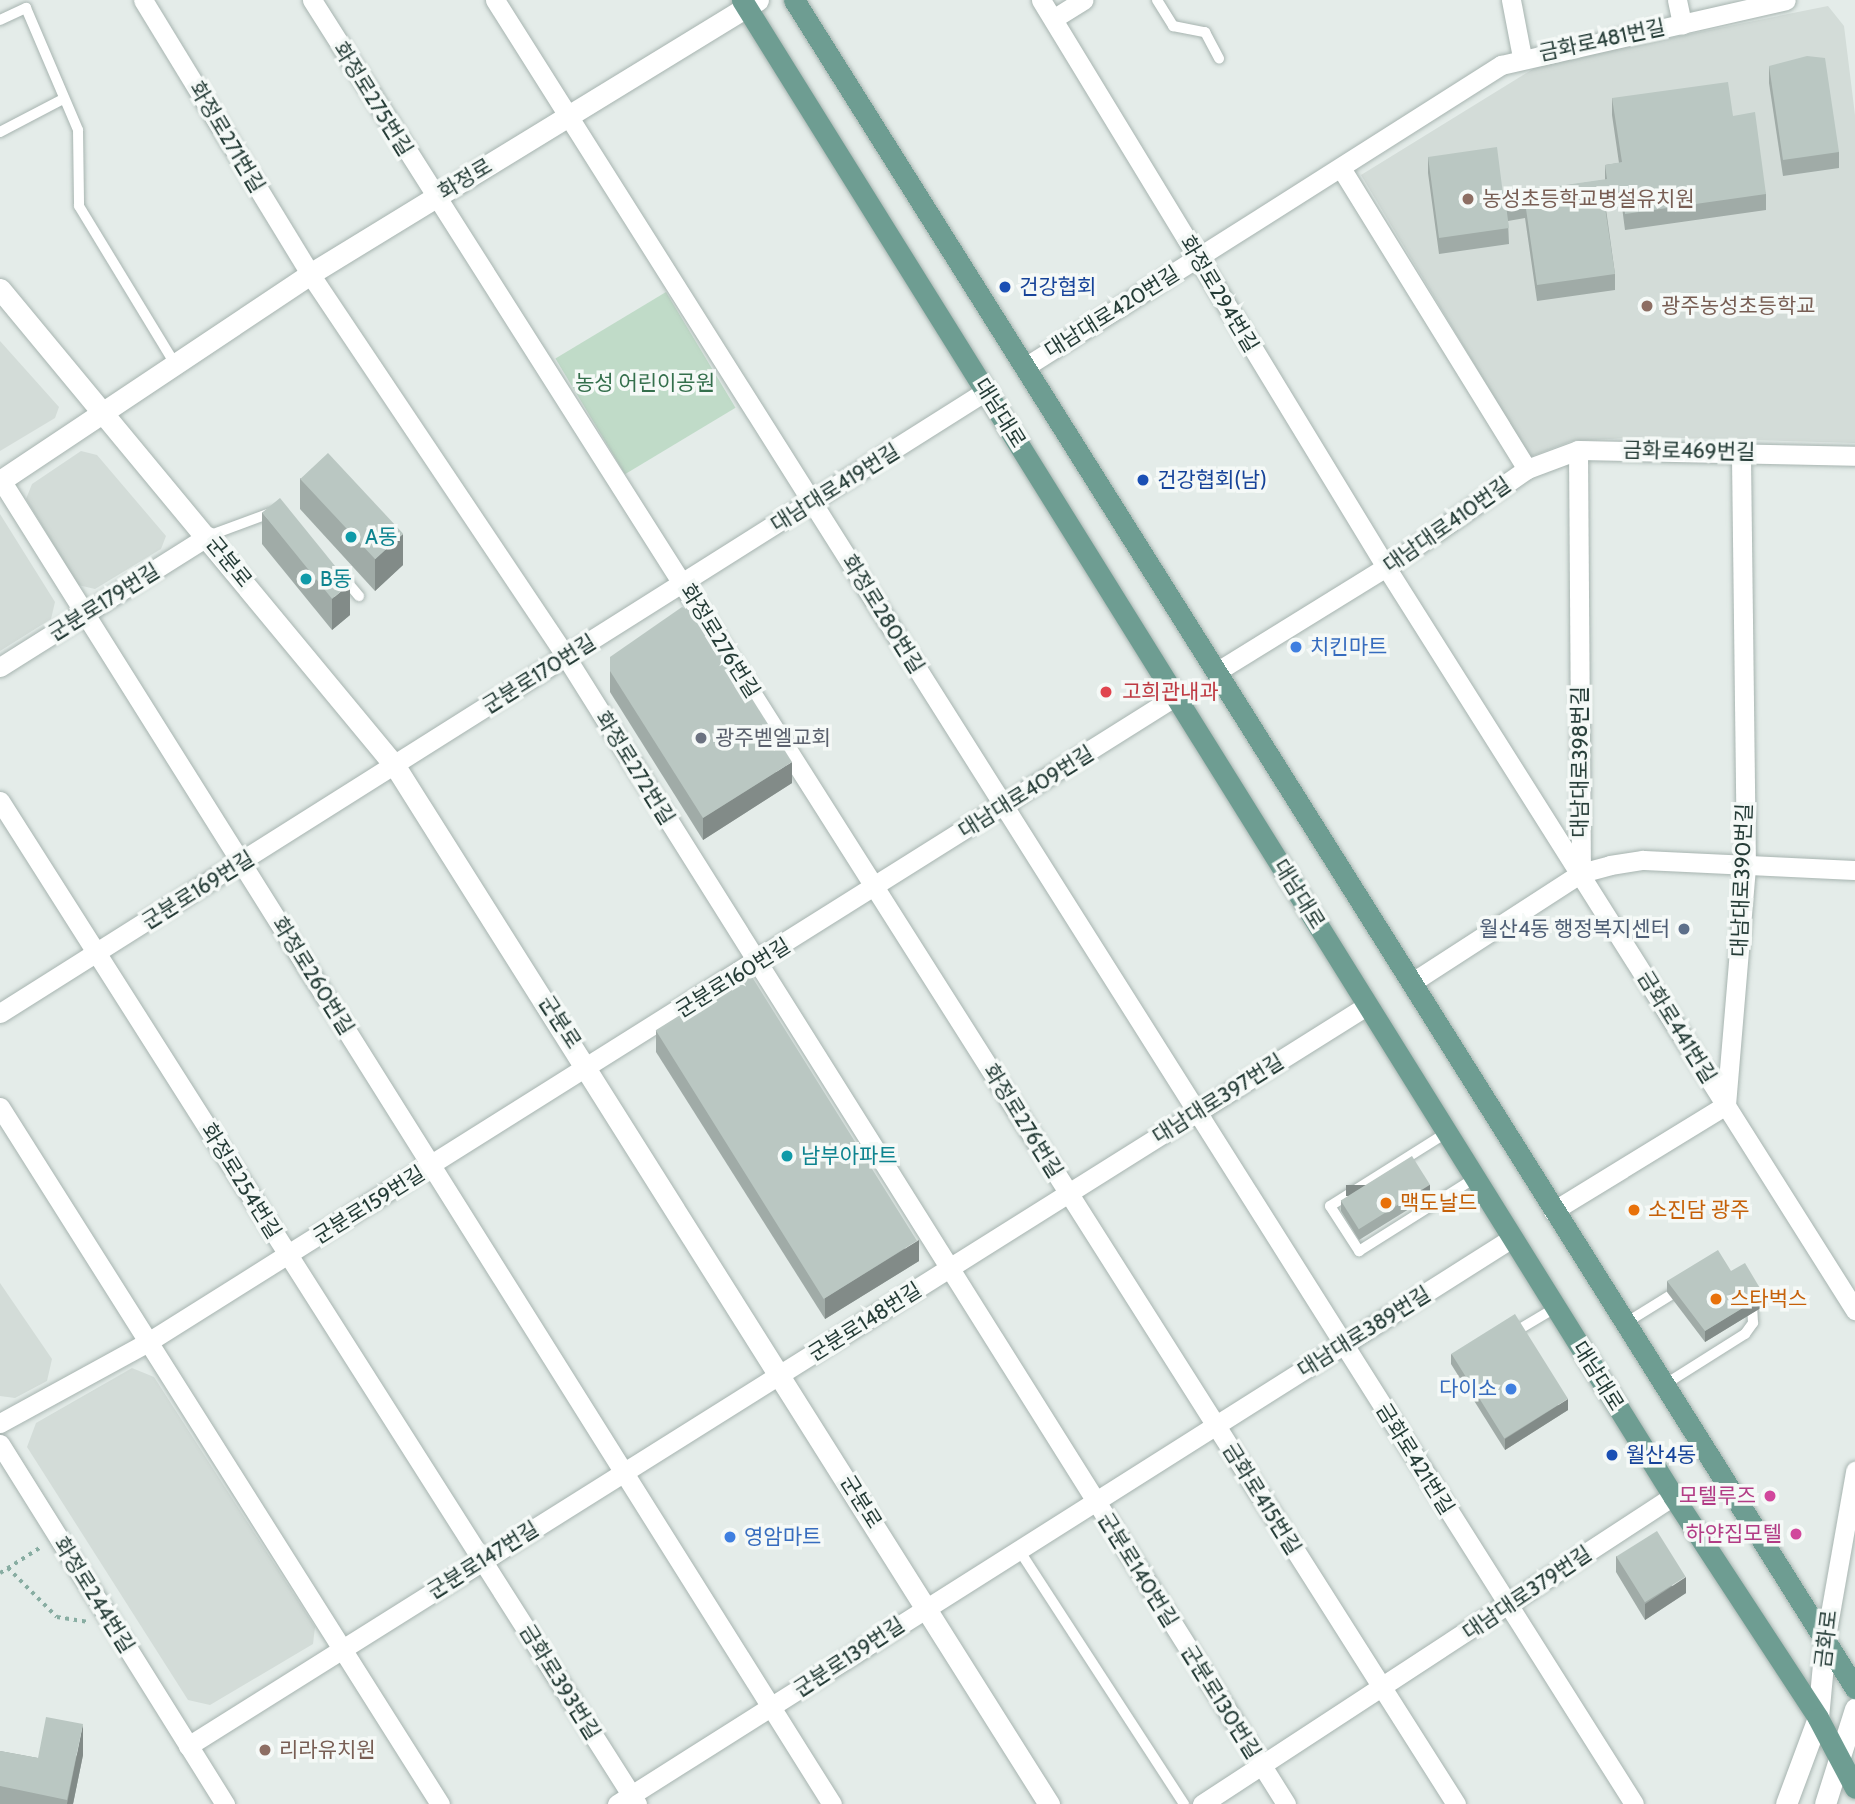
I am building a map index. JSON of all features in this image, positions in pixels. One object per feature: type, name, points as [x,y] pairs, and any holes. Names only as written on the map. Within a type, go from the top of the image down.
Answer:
[{"type":"main road","points":[[794,0],[1855,1688]]},
{"type":"main road","name":"대남대로","points":[[749,2],[986,391],[1512,1238],[1673,1496],[1818,1718],[1855,1788]]},
{"type":"street","name":"화정로271번길","points":[[143,0],[310,274]]},
{"type":"street","name":"화정로275번길","points":[[312,0],[434,198]]},
{"type":"street","name":"화정로280번길","points":[[495,0],[1197,1113]]},
{"type":"street","name":"화정로294번길","points":[[1041,0],[1387,567]]},
{"type":"street","points":[[1053,19],[1084,0]]},
{"type":"street","points":[[1511,0],[1522,57]]},
{"type":"street","name":"금화로481번길","points":[[1676,0],[1682,24]]},
{"type":"street","name":"금화로481번길","points":[[1522,57],[1786,0]]},
{"type":"street","name":"화정로","points":[[1,481],[310,274],[568,117],[749,2]]},
{"type":"street","name":"대남대로420번길","points":[[1025,367],[1341,167],[1522,57]]},
{"type":"street","name":"대남대로410번길","points":[[1216,671],[1387,567],[1527,469],[1341,167]]},
{"type":"street","name":"화정로276번길","points":[[434,198],[684,583],[1069,1194]]},
{"type":"street","name":"화정로272번길","points":[[310,274],[566,657],[948,1270]]},
{"type":"street","name":"군분로","points":[[0,289],[103,415],[208,536],[395,766],[783,1375],[1049,1804]]},
{"type":"street","name":"대남대로419번길","points":[[684,583],[986,391]]},
{"type":"street","name":"금화로469번길","points":[[1527,469],[1578,450],[1855,456]]},
{"type":"street","name":"대남대로398번길","points":[[1578,450],[1581,873]]},
{"type":"street","name":"대남대로390번길","points":[[1726,1105],[1746,866],[1741,452]]},
{"type":"street","name":"화정로260번길","points":[[1,481],[624,1473]]},
{"type":"street","name":"군분로179번길","points":[[0,667],[208,536]]},
{"type":"street","name":"금화로441번길","points":[[1387,567],[1855,1310]]},
{"type":"street","name":"군분로170번길","points":[[395,766],[684,583]]},
{"type":"street","name":"대남대로409번길","points":[[876,887],[1176,696]]},
{"type":"street","name":"군분로169번길","points":[[0,1013],[395,766]]},
{"type":"street","name":"화정로254번길","points":[[0,801],[482,1560]]},
{"type":"street","points":[[1411,983],[1581,873],[1643,860],[1855,870]]},
{"type":"street","name":"군분로160번길","points":[[590,1069],[876,887]]},
{"type":"street","name":"대남대로397번길","points":[[1069,1194],[1368,1005]]},
{"type":"street","name":"군분로159번길","points":[[0,1423],[148,1342],[590,1069]]},
{"type":"street","points":[[1553,1211],[1726,1105]]},
{"type":"street","points":[[0,1107],[440,1804]]},
{"type":"street","name":"금화로421번길","points":[[1197,1113],[1634,1804]]},
{"type":"street","name":"군분로148번길","points":[[783,1375],[1069,1194]]},
{"type":"street","name":"금화로415번길","points":[[1069,1194],[1455,1804]]},
{"type":"street","name":"대남대로389번길","points":[[1216,1426],[1512,1238]]},
{"type":"street","name":"군분로140번길","points":[[948,1270],[1181,1637]]},
{"type":"street","name":"군분로147번길","points":[[188,1746],[482,1560],[783,1375]]},
{"type":"street","name":"군분로140번길","points":[[926,1608],[1216,1426]]},
{"type":"street","name":"화정로244번길","points":[[0,1444],[225,1804]]},
{"type":"street","name":"금화로","points":[[1786,1804],[1818,1718],[1825,1642],[1855,1471]]},
{"type":"street","name":"군분로139번길","points":[[624,1473],[832,1804]]},
{"type":"street","name":"대남대로379번길","points":[[1382,1689],[1673,1496]]},
{"type":"street","name":"금화로393번길","points":[[482,1560],[628,1801]]},
{"type":"street","name":"군분로139번길","points":[[628,1801],[926,1608]]},
{"type":"street","name":"군분로130번길","points":[[1181,1637],[1286,1804]]},
{"type":"street","name":"군분로130번길","points":[[1202,1804],[1382,1689]]},
{"type":"street","points":[[1825,1804],[1855,1709]]},
{"type":"lane","points":[[1157,0],[1173,26],[1205,32],[1219,58]]},
{"type":"lane","points":[[0,20],[26,8],[78,130],[79,206],[175,364]]},
{"type":"lane","points":[[0,132],[63,99]]},
{"type":"lane","points":[[208,536],[283,508]]},
{"type":"lane","points":[[334,566],[359,596]]},
{"type":"lane","points":[[1447,1132],[1330,1206],[1359,1251],[1475,1178]]},
{"type":"lane","points":[[1625,1324],[1695,1280]]},
{"type":"lane","points":[[1664,1385],[1745,1334],[1755,1308],[1742,1287]]},
{"type":"lane","points":[[1518,1330],[1556,1307]]},
{"type":"lane","points":[[1019,1550],[1184,1804]]},
{"type":"path","points":[[0,1573],[57,1536]]},
{"type":"path","points":[[8,1568],[64,1621],[108,1619]]},
{"type":"shaded area","name":"광주농성초등학교","points":[[1828,6],[1844,26],[1855,115],[1855,443],[1646,437],[1572,441],[1530,457],[1361,175],[1541,64]]},
{"type":"shaded area","points":[[0,341],[59,407],[55,418],[0,451]]},
{"type":"shaded area","points":[[81,451],[97,455],[166,536],[161,549],[95,589],[78,585],[26,499],[32,484]]},
{"type":"shaded area","points":[[0,514],[55,602],[51,619],[0,651]]},
{"type":"shaded area","points":[[0,1283],[52,1359],[47,1381],[15,1398],[0,1396]]},
{"type":"shaded area","points":[[132,1368],[154,1377],[315,1627],[313,1644],[210,1705],[188,1700],[27,1447],[36,1423]]},
{"type":"green space","name":"농성 어린이공원","points":[[666,292],[736,408],[625,474],[555,358]]},
{"type":"building","points":[[1807,56],[1825,58],[1839,152],[1783,160],[1769,66]]},
{"type":"building","points":[[1728,82],[1733,116],[1755,112],[1766,194],[1625,214],[1622,191],[1603,194],[1615,274],[1537,285],[1525,202],[1506,205],[1509,228],[1439,238],[1428,157],[1497,147],[1503,194],[1607,179],[1605,165],[1622,162],[1612,98]]},
{"type":"building","points":[[328,453],[403,533],[375,559],[300,479]]},
{"type":"building","points":[[280,498],[350,584],[332,599],[262,512]]},
{"type":"building","name":"광주벧엘교회","points":[[682,607],[699,615],[792,762],[703,818],[610,671],[610,657]]},
{"type":"building","name":"남부아파트","points":[[749,972],[917,1241],[824,1299],[656,1030]]},
{"type":"building","name":"맥도날드","points":[[1412,1156],[1430,1185],[1359,1229],[1341,1201]]},
{"type":"building","name":"스타벅스","points":[[1718,1250],[1731,1271],[1745,1263],[1764,1295],[1705,1331],[1667,1281]]},
{"type":"building","name":"다이소","points":[[1515,1314],[1568,1399],[1504,1439],[1451,1354]]},
{"type":"building","points":[[1657,1531],[1686,1577],[1645,1602],[1616,1556]]},
{"type":"building","points":[[46,1717],[83,1724],[67,1800],[0,1786],[0,1751],[38,1758]]},
{"type":"place","name":"농성초등학교병설유치원","points":[[1468,199]]},
{"type":"place","name":"건강협회","points":[[1005,287]]},
{"type":"place","name":"광주농성초등학교","points":[[1647,306]]},
{"type":"place","name":"건강협회(남)","points":[[1143,480]]},
{"type":"place","name":"A동","points":[[351,537]]},
{"type":"place","name":"B동","points":[[306,579]]},
{"type":"place","name":"치킨마트","points":[[1296,647]]},
{"type":"place","name":"고희관내과","points":[[1106,692]]},
{"type":"place","name":"광주벧엘교회","points":[[701,738]]},
{"type":"place","name":"월산4동 행정복지센터","points":[[1684,929]]},
{"type":"place","name":"남부아파트","points":[[787,1156]]},
{"type":"place","name":"맥도날드","points":[[1386,1203]]},
{"type":"place","name":"소진담 광주","points":[[1634,1210]]},
{"type":"place","name":"스타벅스","points":[[1716,1299]]},
{"type":"place","name":"다이소","points":[[1511,1389]]},
{"type":"place","name":"월산4동","points":[[1612,1455]]},
{"type":"place","name":"모텔루즈","points":[[1770,1496]]},
{"type":"place","name":"하얀집모텔","points":[[1796,1534]]},
{"type":"place","name":"영암마트","points":[[730,1537]]},
{"type":"place","name":"리라유치원","points":[[265,1750]]}]
